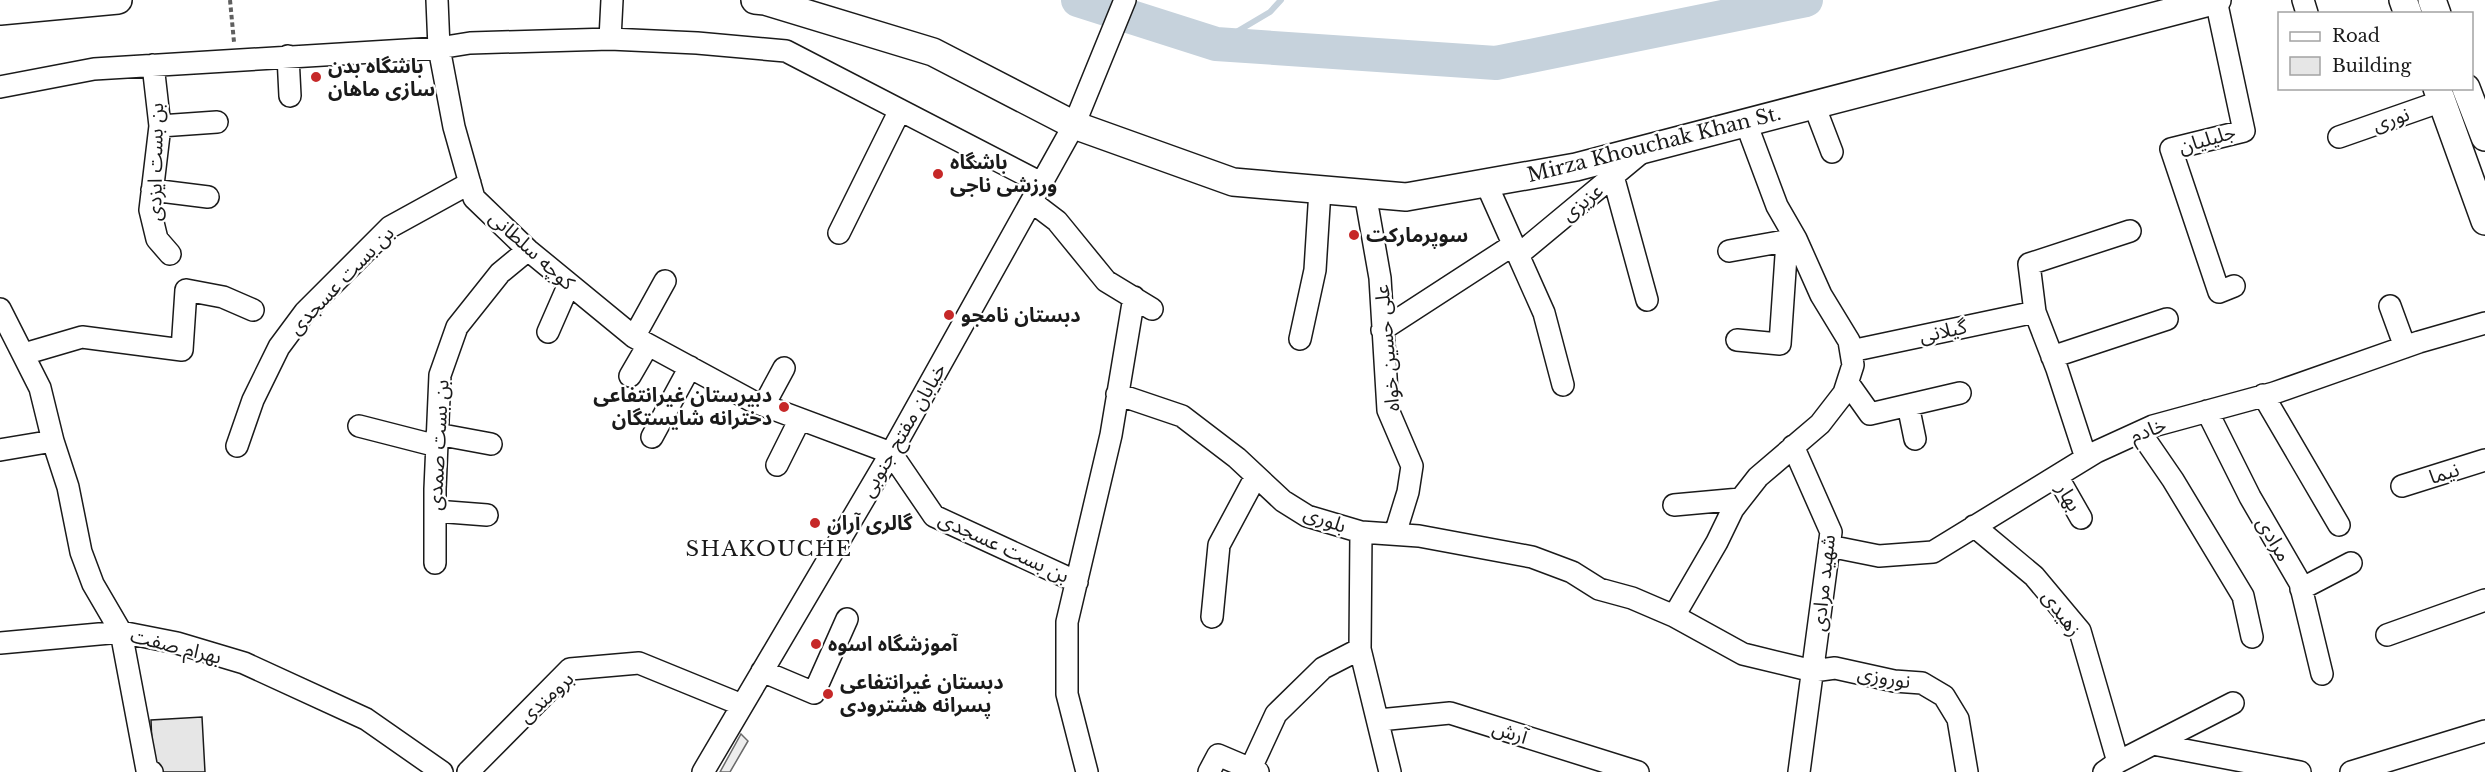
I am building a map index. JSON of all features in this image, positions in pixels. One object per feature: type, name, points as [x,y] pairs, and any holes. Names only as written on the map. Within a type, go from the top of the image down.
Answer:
[{"type":"main road","points":[[0,11],[118,0]]},
{"type":"main road","name":"Mirza Khouchak Khan St.","points":[[755,0],[765,1],[933,52],[1074,124],[1233,182],[1406,197],[1576,167],[2216,0]]},
{"type":"main road","points":[[2440,95],[2485,220]]},
{"type":"main road","points":[[2475,98],[2485,137]]},
{"type":"street","name":"کوچه سلطانی","points":[[437,0],[439,48],[454,127],[474,198],[528,250],[641,341],[764,405],[891,453]]},
{"type":"street","points":[[609,39],[612,0]]},
{"type":"street","name":"خیابان مفتح جنوبی","points":[[703,772],[891,453],[1074,124],[1094,81],[1125,0]]},
{"type":"street","name":"جلیلیان","points":[[2216,0],[2244,131],[2171,149],[2219,292],[2234,286]]},
{"type":"street","points":[[0,87],[94,69],[439,48],[470,43],[609,39],[786,51],[900,110],[1036,193],[1106,281],[1152,309]]},
{"type":"street","points":[[288,56],[290,96]]},
{"type":"street","name":"بن بست ایزدی","points":[[153,65],[160,126],[150,210],[157,239],[170,254]]},
{"type":"street","name":"نوری","points":[[2339,137],[2440,95]]},
{"type":"street","points":[[1814,105],[1832,152]]},
{"type":"street","points":[[839,233],[900,110]]},
{"type":"street","points":[[160,126],[218,122]]},
{"type":"street","points":[[1674,616],[1700,573],[1733,509],[1758,477],[1820,424],[1844,393],[1853,365],[1849,341],[1791,240],[1746,123]]},
{"type":"street","name":"عزیزی","points":[[1382,330],[1516,250],[1647,148]]},
{"type":"street","points":[[1613,176],[1647,300]]},
{"type":"street","name":"بن بست عسجدی","points":[[237,446],[253,400],[279,347],[305,312],[390,227],[470,183]]},
{"type":"street","points":[[1486,183],[1544,314],[1563,385]]},
{"type":"street","points":[[152,190],[208,197]]},
{"type":"street","points":[[1300,339],[1315,270],[1320,190]]},
{"type":"street","name":"علی حسین خواه","points":[[1365,194],[1380,278],[1388,410],[1412,466],[1408,492],[1395,534]]},
{"type":"street","points":[[2086,458],[2035,312],[2029,264],[2130,231]]},
{"type":"street","points":[[1729,251],[1791,240]]},
{"type":"street","points":[[1737,340],[1780,344],[1791,240]]},
{"type":"street","name":"بن بست صمدی","points":[[435,563],[440,375],[457,327],[500,273],[528,250]]},
{"type":"street","points":[[630,376],[665,281]]},
{"type":"street","points":[[548,332],[569,284]]},
{"type":"street","points":[[24,354],[82,337],[182,350],[186,290],[223,297],[254,310]]},
{"type":"street","points":[[1087,772],[1067,694],[1067,622],[1111,435],[1134,297]]},
{"type":"street","points":[[2390,306],[2405,347]]},
{"type":"street","name":"بهرام صفت","points":[[0,309],[40,388],[53,441],[68,487],[81,552],[93,584],[121,632],[177,644],[244,663],[366,719],[442,772]]},
{"type":"street","name":"گیلانی","points":[[1851,351],[2035,312]]},
{"type":"street","points":[[2052,357],[2167,319]]},
{"type":"street","name":"خادم","points":[[1829,546],[1879,556],[1933,552],[2086,458],[2153,426],[2263,395],[2405,347],[2485,323]]},
{"type":"street","points":[[652,437],[690,367]]},
{"type":"street","points":[[764,405],[784,368]]},
{"type":"street","points":[[1848,382],[1870,414],[1960,393]]},
{"type":"street","name":"بلوری","points":[[1117,394],[1182,416],[1237,458],[1283,501],[1307,516],[1361,532],[1360,649],[1390,772]]},
{"type":"street","points":[[2263,395],[2339,525]]},
{"type":"street","points":[[1908,405],[1915,440]]},
{"type":"street","name":"مرادی","points":[[2207,411],[2250,497],[2301,589],[2322,674]]},
{"type":"street","points":[[777,465],[800,419]]},
{"type":"street","points":[[359,426],[437,440],[492,444]]},
{"type":"street","points":[[2140,432],[2173,480],[2243,596],[2252,637]]},
{"type":"street","points":[[0,450],[53,441]]},
{"type":"street","name":"شهید مرادی","points":[[1793,446],[1831,532],[1799,772]]},
{"type":"street","name":"بن بست عسجدی","points":[[891,453],[934,516],[1077,582]]},
{"type":"street","name":"نیما","points":[[2402,486],[2485,460]]},
{"type":"street","points":[[1212,617],[1219,545],[1256,476]]},
{"type":"street","name":"بهار","points":[[2057,476],[2081,518]]},
{"type":"street","points":[[1674,506],[1740,500]]},
{"type":"street","points":[[435,511],[487,515]]},
{"type":"street","name":"زهیدی","points":[[1974,526],[2034,576],[2080,631],[2111,767]]},
{"type":"street","name":"نوروزی","points":[[1361,532],[1419,537],[1532,557],[1572,572],[1599,589],[1632,598],[1674,616],[1743,654],[1813,671],[1834,668],[1894,681],[1922,683],[1944,696],[1958,719],[1967,772]]},
{"type":"street","points":[[2301,589],[2351,563]]},
{"type":"street","points":[[2387,634],[2485,600]]},
{"type":"street","points":[[762,671],[814,693],[847,619]]},
{"type":"street","points":[[0,643],[121,632],[147,771]]},
{"type":"street","points":[[1209,772],[1218,755],[1254,770],[1276,714],[1323,668],[1360,649]]},
{"type":"street","name":"برومندی","points":[[468,772],[570,669],[639,663],[742,705]]},
{"type":"street","points":[[2111,767],[2233,704]]},
{"type":"street","name":"آرش","points":[[1378,720],[1450,713],[1591,765],[1638,772]]},
{"type":"street","points":[[2351,772],[2485,731]]},
{"type":"street","points":[[2153,744],[2300,772]]},
{"type":"path","points":[[230,0],[235,60]]},
{"type":"shaded area","points":[[741,734],[748,741],[730,772],[720,772]]},
{"type":"building","points":[[202,717],[205,772],[153,772],[151,720]]},
{"type":"waterway","points":[[1078,0],[1216,44],[1496,63],[1806,0]]},
{"type":"waterway","points":[[1216,44],[1270,12],[1281,0]]},
{"type":"place","name":"باشگاه بدن سازی ماهان","points":[[316,77]]},
{"type":"place","name":"باشگاه ورزشی ناجی","points":[[938,174]]},
{"type":"place","name":"سوپرمارکت","points":[[1354,235]]},
{"type":"place","name":"دبستان نامجو","points":[[949,315]]},
{"type":"place","name":"دبیرستان غیرانتفاعی دخترانه شایستگان","points":[[784,407]]},
{"type":"place","name":"گالری آران","points":[[815,523]]},
{"type":"place","name":"آموزشگاه اسوه","points":[[816,644]]},
{"type":"place","name":"دبستان غیرانتفاعی پسرانه هشترودی","points":[[828,694]]},
{"type":"district","name":"SHAKOUCHE","points":[[769,549]]}]
